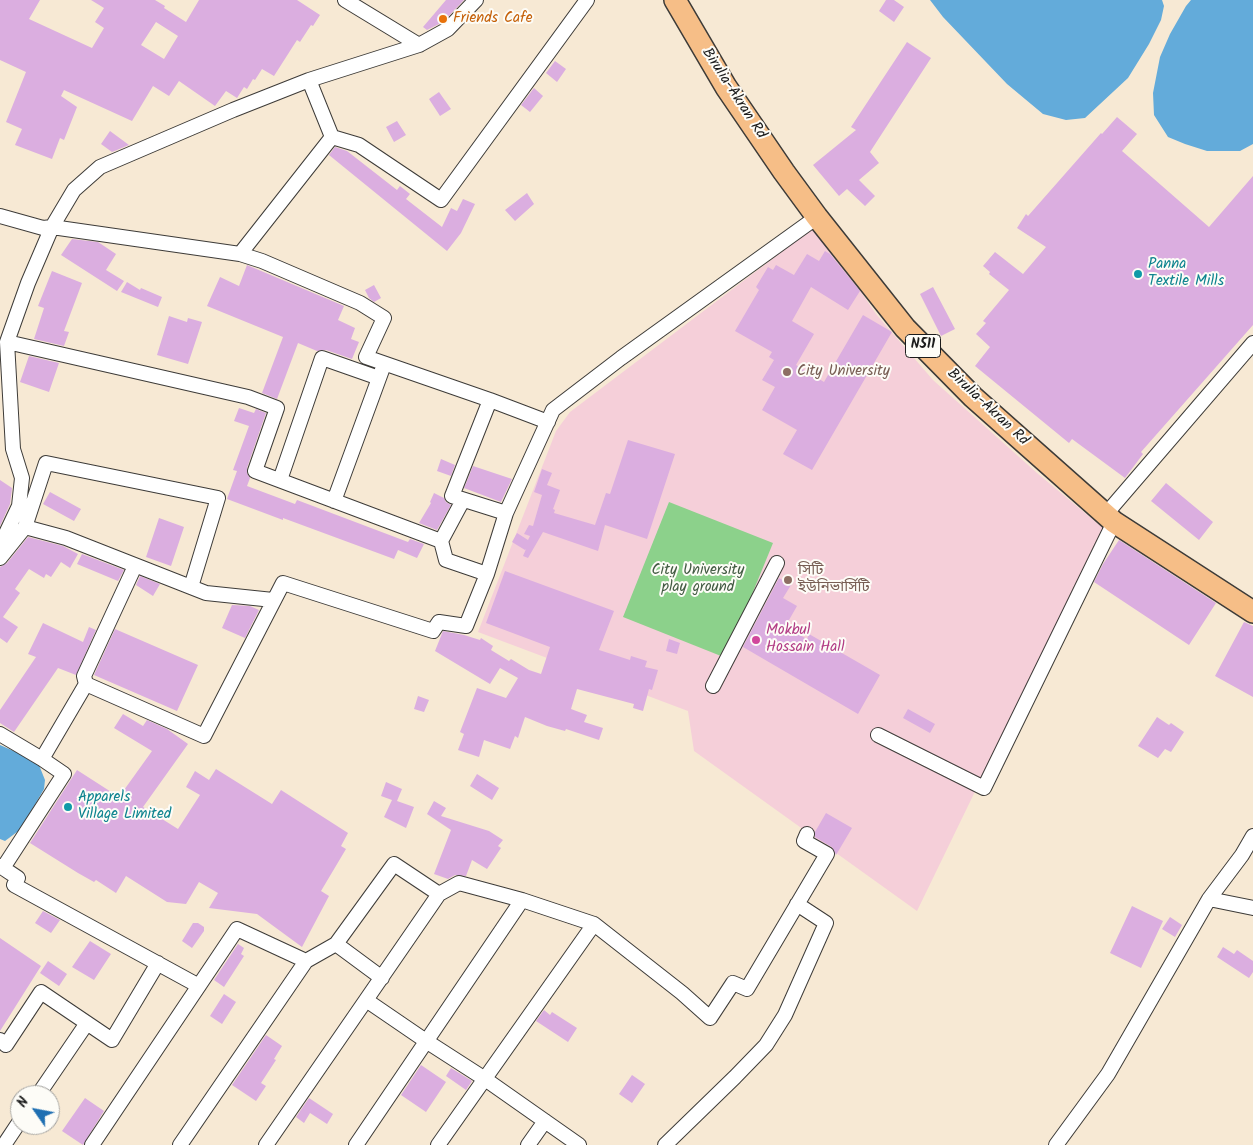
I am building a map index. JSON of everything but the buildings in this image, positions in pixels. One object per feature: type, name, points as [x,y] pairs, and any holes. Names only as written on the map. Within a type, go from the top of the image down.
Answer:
[{"type":"highway","name":"Birulia-Akran Rd","points":[[675,0],[726,87],[817,217],[905,328],[973,397],[1110,518],[1253,612]]},
{"type":"street","points":[[345,0],[420,46]]},
{"type":"street","points":[[0,546],[19,506],[22,478],[13,448],[7,342],[28,283],[52,227],[74,190],[100,167],[309,80],[420,46],[448,29],[476,0]]},
{"type":"street","points":[[332,137],[359,145],[441,200],[587,0]]},
{"type":"street","points":[[309,80],[332,137]]},
{"type":"street","points":[[240,254],[332,137]]},
{"type":"street","points":[[0,216],[43,228],[52,227],[240,254],[262,261],[360,303],[384,318],[366,357],[548,422]]},
{"type":"street","points":[[86,684],[204,736],[283,582],[433,631],[439,622],[466,626],[487,574],[506,513],[553,410],[621,358],[817,217]]},
{"type":"street","points":[[7,342],[248,397],[277,408],[255,471],[440,541]]},
{"type":"street","points":[[878,734],[984,788],[1110,518],[1253,343]]},
{"type":"street","points":[[280,480],[322,358],[379,378]]},
{"type":"street","points":[[334,501],[384,363]]},
{"type":"street","points":[[490,400],[452,496],[506,513]]},
{"type":"street","points":[[0,558],[25,527],[46,463],[218,498],[190,587]]},
{"type":"street","points":[[463,500],[440,541],[446,560],[487,574]]},
{"type":"street","points":[[25,527],[66,538],[206,593],[274,600]]},
{"type":"street","points":[[713,686],[777,563]]},
{"type":"street","points":[[42,758],[86,684],[84,676],[135,566]]},
{"type":"street","points":[[0,734],[42,758],[64,774],[2,867],[18,878],[14,885],[200,986]]},
{"type":"street","points":[[266,1145],[439,894],[459,883],[522,900],[594,924],[682,993],[710,1018],[733,984],[747,989],[827,854],[804,841],[807,834]]},
{"type":"street","points":[[1056,1145],[1108,1074],[1208,899],[1242,855],[1253,836]]},
{"type":"street","points":[[180,1145],[306,961],[336,944],[394,864],[439,894]]},
{"type":"street","points":[[1208,899],[1253,908]]},
{"type":"street","points":[[356,1145],[522,900]]},
{"type":"street","points":[[665,1145],[766,1044],[785,1015],[826,923],[798,904]]},
{"type":"street","points":[[438,1145],[594,924]]},
{"type":"street","points":[[92,1145],[238,929],[306,961]]},
{"type":"street","points":[[336,944],[382,978]]},
{"type":"street","points":[[0,1040],[6,1045],[42,992],[112,1040],[158,963]]},
{"type":"street","points":[[366,1000],[484,1078],[580,1145]]},
{"type":"street","points":[[45,1085],[87,1023]]},
{"type":"street","points":[[528,1145],[545,1121]]},
{"type":"shaded area","name":"সিটি ইউনিভার্সিটি","points":[[816,226],[876,314],[933,380],[1037,473],[1103,528],[917,911],[694,751],[688,711],[478,632],[556,431],[570,412]]},
{"type":"green space","name":"City University play ground","points":[[669,502],[773,543],[726,658],[623,617]]},
{"type":"water","points":[[930,0],[1162,0],[1164,6],[1161,20],[1149,44],[1128,78],[1085,118],[1066,120],[1043,114],[1007,84],[943,17]]},
{"type":"water","points":[[1191,0],[1253,0],[1253,144],[1240,151],[1207,151],[1168,137],[1154,115],[1153,93],[1160,57],[1170,34]]},
{"type":"water","points":[[0,745],[25,756],[39,765],[45,780],[44,789],[21,829],[5,841],[0,839]]},
{"type":"place","name":"Friends Cafe","points":[[443,19]]},
{"type":"place","name":"Panna Textile Mills","points":[[1138,274]]},
{"type":"place","name":"City University","points":[[787,372]]},
{"type":"place","name":"সিটি ইউনিভার্সিটি","points":[[788,580]]},
{"type":"place","name":"Mokbul Hossain Hall","points":[[756,640]]},
{"type":"place","name":"Apparels Village Limited","points":[[68,807]]}]
